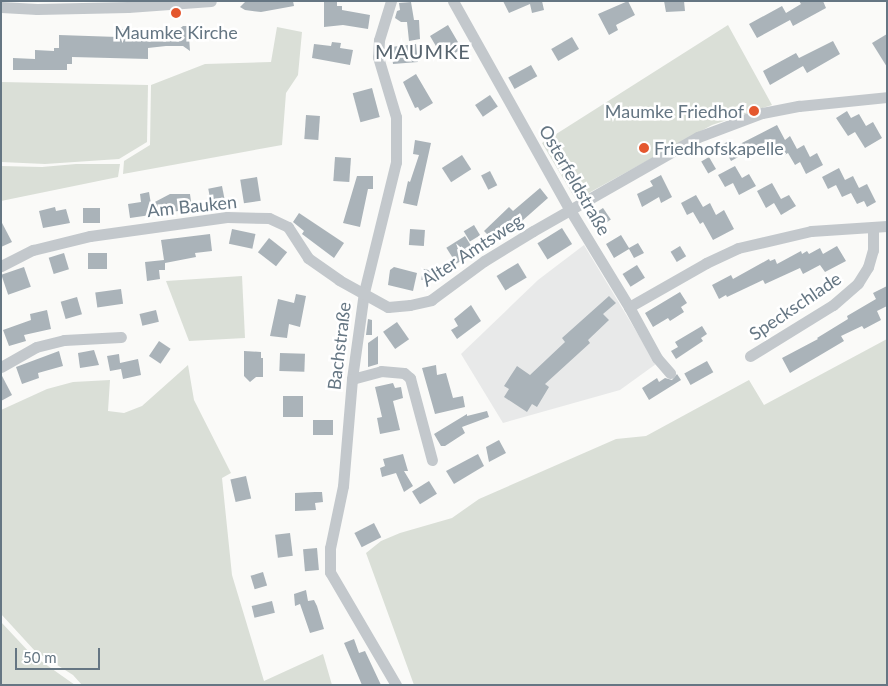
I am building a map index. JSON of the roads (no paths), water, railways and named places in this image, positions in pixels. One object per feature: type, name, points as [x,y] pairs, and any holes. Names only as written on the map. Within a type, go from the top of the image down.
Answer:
[{"type":"street","points":[[1,7],[37,9],[119,8],[211,1]]},
{"type":"street","name":"Bachstraße","points":[[391,1],[379,40],[378,57],[396,117],[398,147],[364,292],[352,379],[344,486],[330,548],[330,572],[396,685]]},
{"type":"street","name":"Osterfeldstraße","points":[[453,1],[570,210],[629,307],[657,358],[670,373]]},
{"type":"street","name":"Alter Amtsweg","points":[[364,292],[388,307],[432,300],[484,262],[570,210],[698,137],[728,124],[799,106],[887,97]]},
{"type":"street","name":"Am Bauken","points":[[1,266],[33,250],[90,236],[227,218],[268,218],[288,227],[308,258],[339,280],[364,292]]},
{"type":"street","points":[[629,307],[706,263],[738,248],[811,231],[887,226]]},
{"type":"street","name":"Speckschlade","points":[[750,356],[833,305],[858,283],[868,267],[873,250],[873,227]]},
{"type":"street","points":[[1,368],[36,348],[64,340],[122,338]]},
{"type":"street","points":[[352,379],[381,372],[404,373],[410,378],[432,460]]},
{"type":"place","name":"Maumke Kirche","points":[[176,13]]},
{"type":"place","name":"Maumke Friedhof","points":[[754,111]]},
{"type":"place","name":"Friedhofskapelle","points":[[644,148]]},
{"type":"district","name":"MAUMKE","points":[[423,51]]}]
